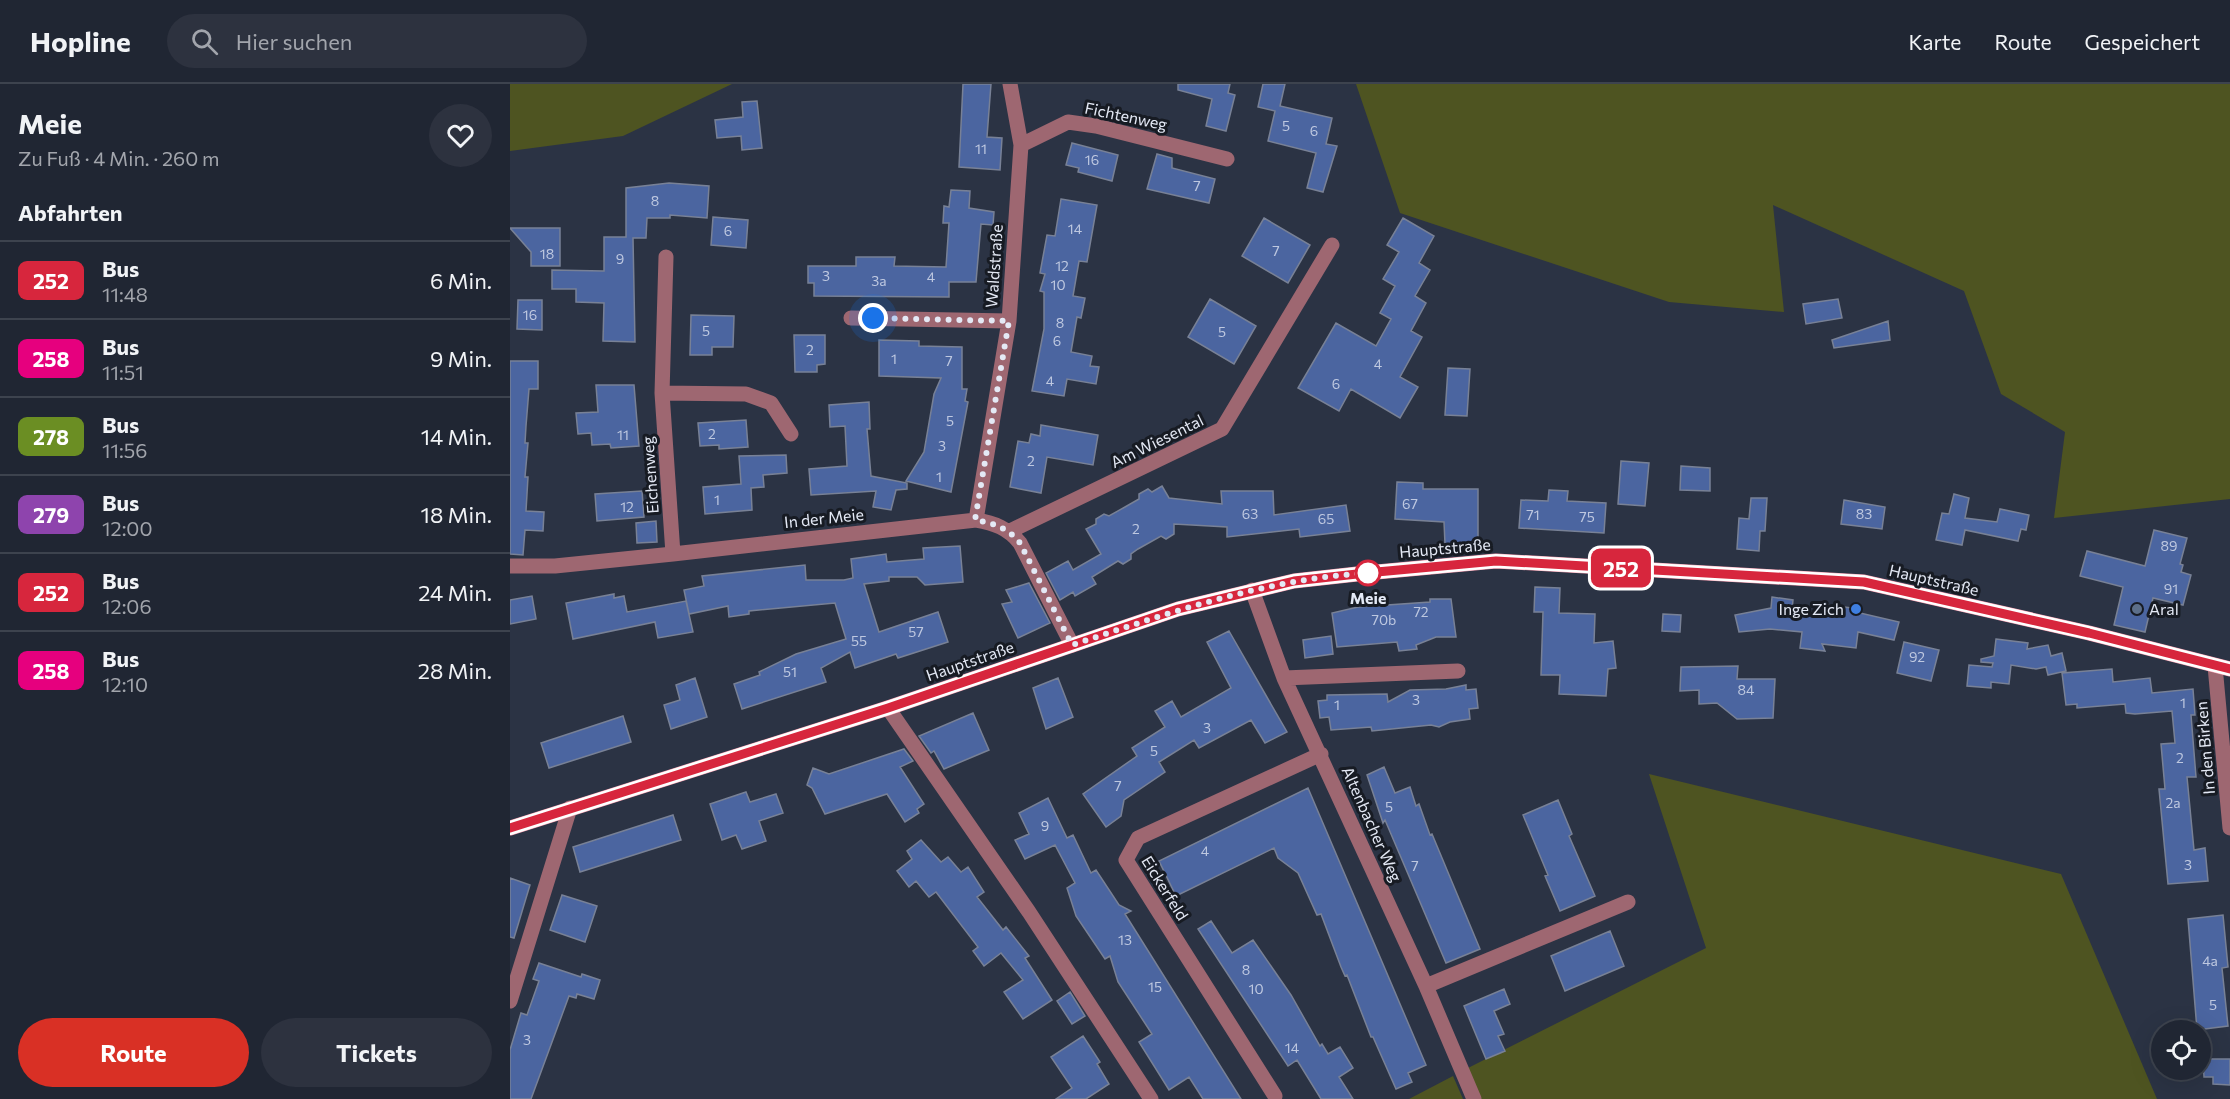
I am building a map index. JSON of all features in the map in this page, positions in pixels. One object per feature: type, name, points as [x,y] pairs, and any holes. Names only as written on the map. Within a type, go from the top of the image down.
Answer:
[{"type":"main road","name":"Hauptstraße","points":[[510,828],[888,708],[1178,609],[1294,581],[1496,561],[1864,582],[2089,633],[2223,668]]},
{"type":"street","name":"Waldstraße","points":[[975,520],[1009,321],[1021,145],[1010,84]]},
{"type":"street","name":"Fichtenweg","points":[[1021,145],[1068,122],[1096,126],[1227,159]]},
{"type":"street","name":"Am Wiesental","points":[[1010,531],[1222,429],[1332,245]]},
{"type":"street","name":"Eichenweg","points":[[666,257],[662,393],[673,554]]},
{"type":"street","points":[[851,318],[1009,321]]},
{"type":"street","points":[[662,393],[746,394],[771,403],[791,434]]},
{"type":"street","name":"In der Meie","points":[[510,566],[555,566],[975,520],[992,523],[1010,531]]},
{"type":"street","points":[[1010,531],[1020,543],[1072,645]]},
{"type":"street","name":"Altenbacher Weg","points":[[1252,591],[1284,678],[1426,986],[1474,1099]]},
{"type":"street","name":"In den Birken","points":[[2223,668],[2230,828]]},
{"type":"street","points":[[1284,678],[1458,671]]},
{"type":"street","points":[[888,708],[1029,912],[1151,1099]]},
{"type":"street","name":"Eickerfeld","points":[[1275,1096],[1126,860],[1138,838],[1321,754]]},
{"type":"street","points":[[510,1001],[570,808]]},
{"type":"street","points":[[1426,986],[1628,902]]},
{"type":"green space","points":[[510,84],[732,84],[623,136],[510,151]]},
{"type":"green space","points":[[1356,84],[2230,84],[2230,499],[2054,518],[2065,432],[2001,394],[1964,291],[1773,205],[1784,312],[1669,302],[1400,213]]},
{"type":"green space","points":[[1649,774],[2061,874],[2157,1099],[1481,1099],[1468,1068],[1706,948]]},
{"type":"green space","points":[[1453,1076],[1463,1099],[1409,1099]]},
{"type":"building","points":[[963,84],[991,84],[987,137],[1002,138],[1000,170],[959,167]]},
{"type":"building","points":[[1178,84],[1230,84],[1228,93],[1235,95],[1226,131],[1206,126],[1212,99],[1178,90]]},
{"type":"building","points":[[1263,84],[1285,84],[1280,106],[1332,118],[1326,144],[1337,146],[1323,192],[1307,188],[1316,153],[1268,141],[1275,111],[1258,107]]},
{"type":"building","points":[[757,101],[762,148],[742,150],[741,136],[717,138],[715,120],[743,117],[742,102]]},
{"type":"building","points":[[1072,143],[1118,155],[1112,181],[1078,172],[1079,168],[1066,165]]},
{"type":"building","points":[[1157,154],[1172,158],[1172,168],[1215,179],[1209,203],[1147,189]]},
{"type":"building","points":[[669,183],[709,186],[707,218],[670,215],[670,218],[647,218],[646,238],[633,238],[635,342],[603,341],[604,303],[576,302],[576,289],[552,289],[552,270],[604,271],[604,237],[626,237],[626,188]]},
{"type":"building","points":[[951,190],[970,191],[969,208],[994,212],[993,225],[981,224],[976,282],[949,282],[949,297],[814,296],[814,283],[808,283],[808,266],[856,266],[856,257],[895,257],[894,266],[946,267],[949,223],[943,223],[944,206],[949,207]]},
{"type":"building","points":[[1061,199],[1097,205],[1087,262],[1079,261],[1073,296],[1085,298],[1081,318],[1077,317],[1071,352],[1092,356],[1090,366],[1099,367],[1096,384],[1067,379],[1064,396],[1032,391],[1044,329],[1044,292],[1040,291],[1045,274],[1040,273],[1047,235],[1055,236]]},
{"type":"building","points":[[713,217],[748,220],[746,248],[711,245]]},
{"type":"building","points":[[1264,218],[1310,245],[1288,283],[1242,256]]},
{"type":"building","points":[[1403,218],[1434,236],[1419,263],[1430,270],[1415,296],[1426,303],[1411,331],[1422,337],[1400,377],[1418,387],[1400,418],[1351,389],[1339,411],[1298,388],[1336,323],[1376,346],[1391,319],[1380,313],[1395,286],[1383,279],[1399,252],[1387,245]]},
{"type":"building","points":[[510,228],[560,228],[560,266],[531,266],[531,252]]},
{"type":"building","points":[[1210,299],[1256,326],[1234,364],[1188,337]]},
{"type":"building","points":[[1838,299],[1842,318],[1806,324],[1803,304]]},
{"type":"building","points":[[518,300],[542,300],[542,330],[517,329]]},
{"type":"building","points":[[691,315],[734,316],[733,347],[712,347],[712,355],[690,355]]},
{"type":"building","points":[[1888,321],[1890,340],[1834,348],[1832,340]]},
{"type":"building","points":[[794,335],[825,335],[825,364],[817,365],[817,372],[795,372]]},
{"type":"building","points":[[879,340],[919,341],[919,346],[962,347],[962,389],[967,389],[965,401],[968,402],[951,492],[906,481],[924,452],[934,394],[941,378],[879,376]]},
{"type":"building","points":[[510,361],[538,361],[538,389],[529,389],[526,426],[525,443],[528,443],[525,477],[528,477],[526,511],[544,512],[543,531],[525,530],[523,555],[510,554]]},
{"type":"building","points":[[1448,368],[1470,369],[1467,416],[1445,415]]},
{"type":"building","points":[[596,385],[634,385],[639,446],[611,448],[610,444],[592,445],[591,433],[578,434],[576,413],[598,412]]},
{"type":"building","points":[[869,402],[870,429],[867,429],[871,476],[907,483],[907,489],[896,490],[891,510],[873,507],[876,491],[811,495],[809,469],[847,466],[845,426],[830,427],[829,405]]},
{"type":"building","points":[[746,420],[748,447],[719,449],[719,445],[700,446],[698,423]]},
{"type":"building","points":[[1041,425],[1098,435],[1093,465],[1047,457],[1041,493],[1010,487],[1018,441],[1029,443],[1031,434],[1040,436]]},
{"type":"building","points":[[786,455],[787,473],[763,475],[764,487],[751,488],[752,510],[705,514],[703,487],[741,484],[739,456]]},
{"type":"building","points":[[1621,461],[1649,463],[1645,506],[1618,504]]},
{"type":"building","points":[[1681,466],[1710,468],[1710,491],[1680,490]]},
{"type":"building","points":[[1397,482],[1423,483],[1423,489],[1478,489],[1478,543],[1445,544],[1444,522],[1395,519]]},
{"type":"building","points":[[1162,486],[1169,498],[1222,504],[1221,491],[1273,491],[1274,515],[1346,505],[1350,531],[1300,537],[1299,529],[1227,537],[1227,527],[1174,524],[1174,534],[1166,539],[1161,536],[1138,549],[1131,554],[1131,559],[1123,564],[1118,561],[1092,577],[1096,584],[1075,596],[1073,592],[1060,600],[1046,573],[1068,561],[1073,570],[1101,554],[1086,529],[1096,524],[1096,519],[1104,514],[1109,516],[1139,499],[1139,494],[1148,489],[1152,492]]},
{"type":"building","points":[[1549,490],[1568,491],[1567,501],[1606,503],[1604,533],[1519,528],[1521,500],[1548,501]]},
{"type":"building","points":[[642,491],[644,517],[597,521],[595,494]]},
{"type":"building","points":[[1954,494],[1969,498],[1965,518],[1997,522],[2000,509],[2029,515],[2026,530],[2021,529],[2018,541],[1965,530],[1962,545],[1936,540],[1942,513],[1949,514]]},
{"type":"building","points":[[1751,498],[1767,498],[1765,531],[1760,531],[1759,551],[1737,549],[1739,518],[1749,519]]},
{"type":"building","points":[[1844,500],[1885,507],[1882,529],[1841,524]]},
{"type":"building","points":[[656,521],[657,542],[637,543],[636,523]]},
{"type":"building","points":[[2154,530],[2187,538],[2180,564],[2183,565],[2181,572],[2191,575],[2183,605],[2153,598],[2145,632],[2114,625],[2123,587],[2080,576],[2087,551],[2145,566]]},
{"type":"building","points":[[960,546],[963,582],[925,585],[917,577],[889,577],[889,581],[864,584],[879,632],[938,612],[948,642],[898,658],[896,654],[855,668],[850,652],[821,668],[826,682],[742,709],[734,684],[760,675],[759,672],[796,654],[846,639],[835,603],[749,611],[749,614],[729,617],[728,606],[689,614],[684,590],[704,586],[702,576],[805,565],[806,580],[844,580],[853,578],[851,559],[886,554],[887,562],[924,559],[923,548]]},
{"type":"building","points":[[1029,583],[1050,623],[1018,638],[1002,604],[1012,602],[1006,590]]},
{"type":"building","points":[[1535,587],[1560,588],[1559,613],[1595,614],[1594,643],[1613,641],[1616,668],[1608,669],[1606,696],[1559,694],[1560,675],[1541,675],[1543,612],[1534,612]]},
{"type":"building","points":[[614,594],[614,598],[624,596],[627,612],[686,601],[693,632],[658,638],[655,622],[573,639],[566,603]]},
{"type":"building","points":[[532,596],[536,619],[510,624],[510,600]]},
{"type":"building","points":[[1772,597],[1793,600],[1792,610],[1825,613],[1826,605],[1861,609],[1860,613],[1899,622],[1894,640],[1858,632],[1856,648],[1822,644],[1825,651],[1800,648],[1802,632],[1770,629],[1739,632],[1735,615],[1771,608]]},
{"type":"building","points":[[1430,599],[1451,599],[1456,637],[1436,637],[1416,645],[1417,649],[1399,651],[1397,642],[1337,647],[1332,613],[1358,607],[1430,602]]},
{"type":"building","points":[[1663,614],[1681,615],[1680,632],[1662,631]]},
{"type":"building","points":[[1229,631],[1287,732],[1265,743],[1251,720],[1199,748],[1194,740],[1159,762],[1165,772],[1124,800],[1121,816],[1106,827],[1083,794],[1137,756],[1132,748],[1165,727],[1155,711],[1172,701],[1181,717],[1231,688],[1207,642]]},
{"type":"building","points":[[1331,636],[1333,654],[1305,658],[1303,640]]},
{"type":"building","points":[[1996,639],[2028,643],[2027,649],[2048,645],[2051,656],[2062,653],[2066,671],[2048,675],[2046,667],[2036,669],[2011,665],[2009,684],[1991,682],[1991,688],[1967,686],[1969,665],[1992,667],[1993,663],[1981,662],[1981,659],[1994,656]]},
{"type":"building","points":[[1904,642],[1939,650],[1931,681],[1897,673]]},
{"type":"building","points":[[1738,666],[1737,679],[1775,679],[1773,718],[1737,719],[1717,703],[1699,704],[1699,690],[1680,691],[1681,667]]},
{"type":"building","points":[[2112,669],[2113,682],[2150,678],[2152,693],[2193,689],[2195,715],[2191,715],[2196,777],[2187,777],[2194,850],[2205,848],[2208,881],[2168,884],[2159,789],[2165,789],[2161,744],[2175,743],[2172,711],[2135,714],[2126,713],[2125,704],[2077,708],[2077,704],[2066,705],[2062,673]]},
{"type":"building","points":[[695,678],[707,717],[671,729],[664,705],[680,700],[676,685]]},
{"type":"building","points":[[1058,678],[1073,717],[1046,729],[1033,688]]},
{"type":"building","points":[[1466,685],[1466,690],[1476,689],[1478,708],[1469,709],[1470,719],[1450,722],[1439,727],[1431,725],[1372,731],[1371,727],[1331,730],[1329,717],[1320,718],[1318,701],[1327,700],[1327,695],[1387,694],[1388,702],[1410,690],[1446,689]]},
{"type":"building","points":[[973,713],[989,750],[944,769],[934,751],[931,753],[919,736]]},
{"type":"building","points":[[623,716],[631,742],[549,768],[541,743]]},
{"type":"building","points":[[904,749],[913,761],[900,767],[924,804],[917,809],[919,813],[905,822],[887,794],[825,814],[812,788],[807,785],[813,768],[829,774]]},
{"type":"building","points":[[1384,767],[1395,793],[1410,787],[1416,806],[1419,804],[1430,835],[1432,834],[1480,949],[1446,963],[1385,820],[1383,823],[1367,775]]},
{"type":"building","points":[[1308,788],[1426,1065],[1408,1073],[1412,1082],[1396,1089],[1373,1037],[1371,1037],[1347,975],[1345,976],[1341,967],[1321,914],[1317,915],[1298,873],[1278,858],[1274,848],[1176,896],[1159,861]]},
{"type":"building","points":[[746,792],[750,802],[776,794],[783,813],[759,821],[766,841],[742,849],[736,835],[722,840],[710,804]]},
{"type":"building","points":[[1048,798],[1067,838],[1073,835],[1091,873],[1096,870],[1119,905],[1131,911],[1125,914],[1241,1099],[1203,1099],[1189,1077],[1169,1090],[1139,1042],[1152,1034],[1118,982],[1110,956],[1105,959],[1076,916],[1067,888],[1075,883],[1055,845],[1025,859],[1015,840],[1029,834],[1019,813]]},
{"type":"building","points":[[1558,800],[1572,834],[1569,836],[1595,896],[1560,911],[1523,815]]},
{"type":"building","points":[[673,815],[681,840],[580,872],[573,847]]},
{"type":"building","points":[[921,840],[941,862],[948,857],[961,872],[968,867],[984,892],[977,897],[1003,930],[1006,927],[1029,956],[1025,958],[1052,1000],[1023,1019],[1004,992],[1023,980],[1001,953],[984,966],[973,951],[978,947],[936,892],[929,897],[916,881],[909,887],[897,871],[912,859],[907,851]]},
{"type":"building","points":[[510,878],[530,885],[514,938],[510,937]]},
{"type":"building","points":[[562,895],[597,906],[585,942],[550,930]]},
{"type":"building","points":[[2223,915],[2228,967],[2222,968],[2228,1026],[2211,1028],[2211,1020],[2196,1020],[2188,919]]},
{"type":"building","points":[[1211,921],[1232,953],[1253,940],[1291,995],[1320,1046],[1322,1044],[1328,1054],[1340,1047],[1353,1068],[1339,1077],[1353,1099],[1321,1099],[1297,1060],[1288,1066],[1198,929]]},
{"type":"building","points":[[1610,931],[1624,966],[1565,991],[1551,956]]},
{"type":"building","points":[[539,963],[581,977],[582,974],[600,980],[594,999],[577,994],[576,998],[569,996],[531,1099],[510,1099],[510,1050],[521,1013],[527,1015],[539,981],[533,979]]},
{"type":"building","points":[[1504,989],[1510,1004],[1494,1011],[1504,1034],[1498,1036],[1505,1051],[1486,1059],[1464,1006]]},
{"type":"building","points":[[1070,992],[1085,1016],[1072,1024],[1057,1001]]},
{"type":"building","points":[[1083,1036],[1100,1062],[1097,1064],[1109,1084],[1086,1099],[1056,1099],[1072,1088],[1051,1057]]},
{"type":"building","points":[[2211,1059],[2230,1059],[2230,1085],[2213,1084],[2213,1077],[2211,1077]]},
{"type":"bus line","name":"252","points":[[510,828],[888,708],[1178,609],[1294,581],[1366,573],[1496,561],[1864,582],[2089,633],[2230,669]]},
{"type":"place","name":"Meie","points":[[1368,573]]},
{"type":"place","name":"Inge Zich","points":[[1856,609]]},
{"type":"place","name":"Aral","points":[[2137,609]]},
{"type":"route","points":[[873,318],[1009,321],[975,520],[992,523],[1010,531],[1020,543],[1072,645],[1178,609],[1294,581],[1368,573]]}]
